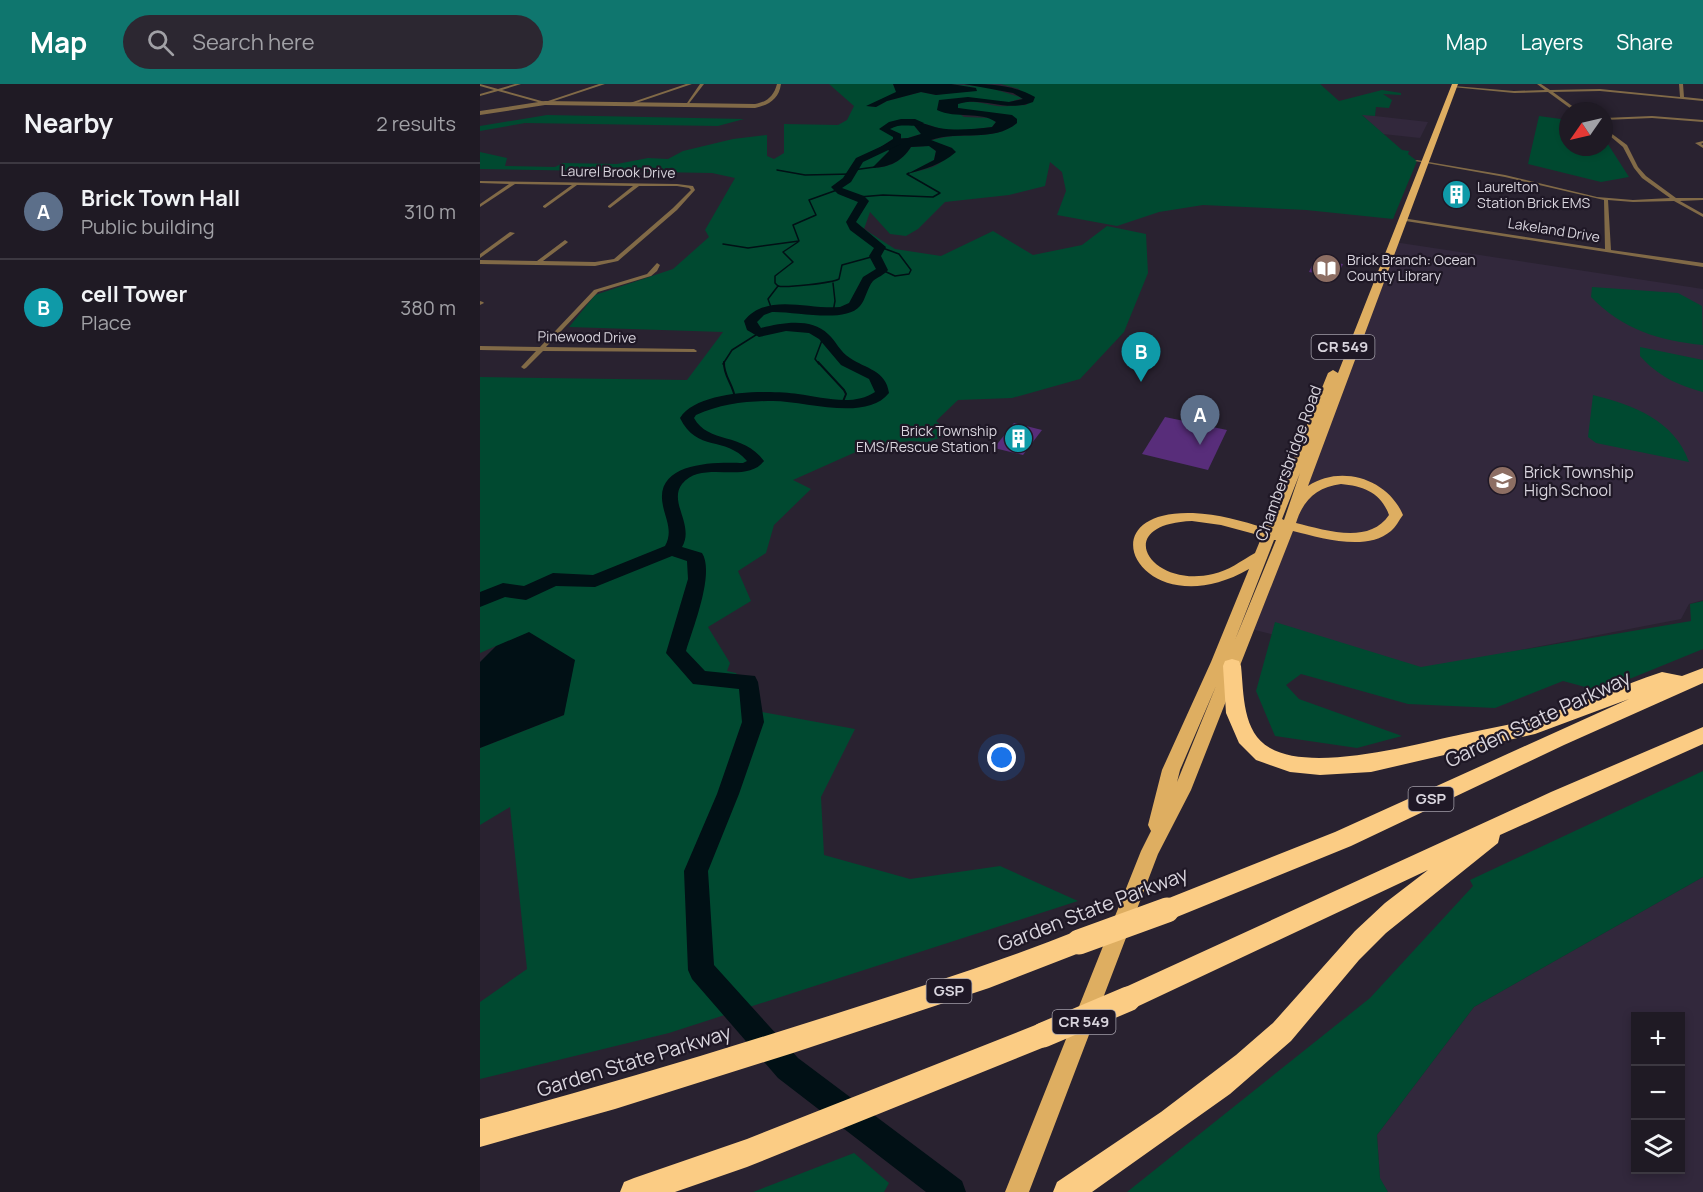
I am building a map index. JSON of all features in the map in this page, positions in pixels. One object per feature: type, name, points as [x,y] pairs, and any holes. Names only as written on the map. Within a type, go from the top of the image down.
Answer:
[{"type":"highway","points":[[1232,666],[1236,713],[1246,737],[1263,754],[1290,763],[1320,766],[1371,763],[1535,726],[1662,680],[1697,677]]},
{"type":"highway","name":"Garden State Parkway","points":[[480,1134],[701,1070],[1024,965],[1343,839],[1697,677]]},
{"type":"highway","points":[[634,1192],[890,1097],[1128,999],[1512,818],[1703,735]]},
{"type":"highway","points":[[1067,1192],[1182,1114],[1233,1075],[1271,1043],[1362,939],[1410,897],[1512,818]]},
{"type":"main road","name":"Chambersbridge Road","points":[[1017,1192],[1150,851],[1182,790],[1232,666],[1278,529],[1452,85]]},
{"type":"main road","name":"Chambersbridge Road","points":[[1150,851],[1171,770],[1218,662],[1259,557],[1294,508],[1402,220],[1421,162]]},
{"type":"main road","points":[[1259,557],[1221,577],[1184,581],[1173,579],[1151,568],[1139,552],[1138,540],[1146,528],[1164,520],[1185,518],[1209,518],[1278,529],[1356,537],[1379,533],[1389,527],[1396,515],[1389,500],[1374,488],[1343,480],[1317,486],[1294,508]]},
{"type":"street","points":[[480,95],[519,84]]},
{"type":"street","points":[[480,113],[545,103],[603,84]]},
{"type":"street","points":[[629,104],[690,84]]},
{"type":"street","points":[[686,105],[702,84]]},
{"type":"street","points":[[480,85],[545,103],[760,106],[776,95],[779,84]]},
{"type":"street","points":[[1539,84],[1564,102]]},
{"type":"street","points":[[1596,84],[1600,90]]},
{"type":"street","points":[[1681,84],[1682,97]]},
{"type":"street","points":[[1452,85],[1514,92],[1600,90],[1703,100]]},
{"type":"street","points":[[1612,85],[1616,91]]},
{"type":"street","points":[[1613,119],[1652,117],[1703,121]]},
{"type":"street","points":[[1613,136],[1625,146],[1644,177],[1675,201],[1703,216]]},
{"type":"street","points":[[1703,142],[1697,145],[1703,147]]},
{"type":"street","points":[[1421,162],[1501,175],[1572,194],[1606,199],[1675,201],[1703,199]]},
{"type":"street","name":"Laurel Brook Drive","points":[[480,182],[638,184],[686,186],[693,190],[620,258],[595,264],[480,262]]},
{"type":"street","points":[[480,206],[516,182]]},
{"type":"street","points":[[545,207],[577,183]]},
{"type":"street","points":[[610,207],[638,184]]},
{"type":"street","points":[[1606,199],[1608,250]]},
{"type":"street","name":"Lakeland Drive","points":[[1402,220],[1703,265]]},
{"type":"street","points":[[480,256],[512,233]]},
{"type":"street","points":[[538,263],[565,242]]},
{"type":"street","points":[[524,367],[596,291],[649,275],[657,265]]},
{"type":"street","name":"Pinewood Drive","points":[[480,348],[694,351]]},
{"type":"shaded area","points":[[893,84],[951,84],[976,88],[977,91],[936,95],[921,92],[887,101],[876,107],[866,106],[896,92]]},
{"type":"shaded area","points":[[964,84],[1009,87],[1035,97],[1033,102],[1013,106],[976,102],[958,104],[958,108],[1012,115],[1017,119],[1017,123],[1008,129],[987,135],[953,136],[931,140],[952,148],[956,152],[939,163],[920,170],[907,174],[934,160],[936,151],[929,146],[911,147],[894,163],[872,168],[889,151],[879,148],[893,139],[921,134],[912,123],[894,123],[911,120],[939,128],[959,130],[992,127],[996,122],[983,117],[944,113],[937,110],[939,100],[968,97],[1009,102],[1023,99],[1013,93]]},
{"type":"shaded area","points":[[1361,114],[1428,122],[1420,138],[1383,134]]},
{"type":"shaded area","name":"Brick Township High School","points":[[1394,242],[1703,289],[1703,600],[1689,604],[1681,619],[1417,670],[1247,628]]},
{"type":"shaded area","points":[[529,632],[575,660],[564,715],[480,748],[480,662],[496,646]]},
{"type":"shaded area","points":[[1703,877],[1703,1192],[1388,1192],[1380,1179],[1377,1135],[1474,1007]]},
{"type":"green space","points":[[829,84],[893,84],[897,92],[868,106],[876,107],[887,101],[921,92],[936,95],[976,88],[951,84],[987,87],[1023,98],[1009,102],[939,100],[964,117],[990,118],[996,122],[992,127],[951,130],[922,123],[903,122],[896,123],[912,123],[921,134],[893,139],[881,147],[889,151],[873,168],[895,163],[911,147],[929,146],[936,151],[934,160],[910,173],[940,163],[952,148],[930,141],[952,136],[997,133],[1017,123],[958,108],[957,104],[967,102],[1000,106],[1027,105],[1019,89],[1001,84],[1320,84],[1339,101],[1382,90],[1401,93],[1401,95],[1383,94],[1392,100],[1389,108],[1376,107],[1375,116],[1362,115],[1402,150],[1409,151],[1408,154],[1417,161],[1393,219],[1306,210],[1203,205],[1159,212],[1117,226],[1057,215],[1066,191],[1062,172],[1050,162],[1045,186],[1009,195],[945,202],[918,229],[906,236],[890,234],[870,212],[864,229],[895,249],[941,256],[993,231],[1033,255],[1082,245],[1107,226],[1146,234],[1148,273],[1124,332],[1080,379],[1012,398],[958,400],[936,421],[952,434],[927,442],[910,441],[867,447],[793,480],[811,489],[774,525],[766,553],[738,571],[751,601],[708,627],[730,663],[727,671],[736,673],[757,711],[855,729],[821,797],[824,855],[910,879],[1000,866],[1078,901],[669,1033],[480,1079],[480,1002],[527,969],[510,807],[480,825],[480,748],[564,715],[496,646],[480,653],[480,377],[687,380],[723,332],[569,327],[595,295],[673,269],[709,237],[705,230],[735,178],[712,173],[480,169],[480,152],[507,158],[505,166],[555,167],[563,163],[617,164],[648,158],[668,159],[683,151],[733,139],[767,135],[767,156],[774,159],[784,153],[784,124],[838,125],[847,120],[854,106]]},
{"type":"green space","points":[[547,115],[744,119],[718,126],[525,123],[480,131],[480,126]]},
{"type":"green space","points":[[1539,116],[1559,119],[1559,156],[1613,156],[1613,152],[1629,177],[1601,182],[1528,164]]},
{"type":"green space","points":[[1592,287],[1678,293],[1702,306],[1703,345],[1656,336],[1628,325],[1591,297]]},
{"type":"green space","points":[[1640,347],[1703,360],[1703,392],[1676,383],[1661,374],[1640,356]]},
{"type":"green space","points":[[1593,395],[1637,410],[1663,425],[1682,447],[1689,462],[1596,443],[1588,437]]},
{"type":"green space","points":[[1703,601],[1703,649],[1600,691],[1563,681],[1495,708],[1408,704],[1301,674],[1286,685],[1299,699],[1402,736],[1357,748],[1275,736],[1256,691],[1275,622],[1421,667],[1691,621],[1690,604]]},
{"type":"green space","points":[[1703,771],[1703,877],[1474,1007],[1377,1135],[1380,1178],[1388,1192],[1127,1192],[1370,998],[1473,886],[1470,880]]},
{"type":"green space","points":[[854,1153],[889,1183],[884,1192],[753,1192]]},
{"type":"building","name":"Brick Branch: Ocean County Library","points":[[1315,259],[1343,264],[1337,277],[1309,272]]},
{"type":"building","points":[[1165,417],[1227,430],[1208,470],[1142,454]]},
{"type":"building","name":"Brick Township EMS/Rescue Station 1","points":[[1014,423],[1042,430],[1023,455],[994,448]]},
{"type":"waterway","points":[[671,550],[677,540],[678,532],[670,499],[676,480],[703,469],[721,466],[744,468],[756,461],[739,446],[699,434],[692,428],[687,418],[691,412],[714,403],[738,398],[787,397],[850,404],[873,400],[882,393],[881,386],[874,376],[841,358],[827,340],[814,330],[793,327],[759,333],[752,327],[750,321],[759,313],[771,309],[829,312],[854,305],[867,280],[882,270],[875,256],[880,247],[854,228],[851,222],[864,201],[841,192],[836,187],[847,180],[859,160],[898,142],[898,136],[884,129],[901,122],[920,123]]},
{"type":"waterway","points":[[853,170],[875,167]]},
{"type":"waterway","points":[[777,170],[805,175],[852,174]]},
{"type":"waterway","points":[[859,197],[883,195],[933,197],[940,193],[907,174],[909,173]]},
{"type":"waterway","points":[[723,244],[748,248],[799,241],[793,225],[816,215],[809,200],[837,190]]},
{"type":"waterway","points":[[778,286],[775,283],[775,276],[793,262],[783,252],[798,242]]},
{"type":"waterway","points":[[880,247],[899,254],[911,270],[909,274],[895,276],[882,270]]},
{"type":"waterway","points":[[778,286],[799,286],[835,281],[839,279],[842,265],[875,256]]},
{"type":"waterway","points":[[833,283],[835,301],[833,312]]},
{"type":"waterway","points":[[772,310],[768,299],[778,286]]},
{"type":"waterway","points":[[724,362],[732,350],[759,333]]},
{"type":"waterway","points":[[819,364],[815,359],[824,335]]},
{"type":"waterway","points":[[724,362],[735,399]]},
{"type":"waterway","points":[[818,362],[844,390],[846,394],[842,404]]},
{"type":"waterway","points":[[480,600],[503,590],[526,593],[553,579],[595,581],[671,550]]},
{"type":"waterway","points":[[671,550],[696,557],[697,579],[676,653],[700,678],[748,682],[753,722],[728,794],[696,871],[701,970],[788,1068],[951,1192]]},
{"type":"place","name":"Laurelton Station Brick EMS","points":[[1456,195]]},
{"type":"place","name":"Brick Branch: Ocean County Library","points":[[1326,268]]},
{"type":"place","name":"cell Tower","points":[[1141,382]]},
{"type":"place","name":"Brick Township EMS/Rescue Station 1","points":[[1018,439]]},
{"type":"place","name":"Brick Town Hall","points":[[1200,445]]},
{"type":"place","name":"Brick Township High School","points":[[1503,481]]}]
